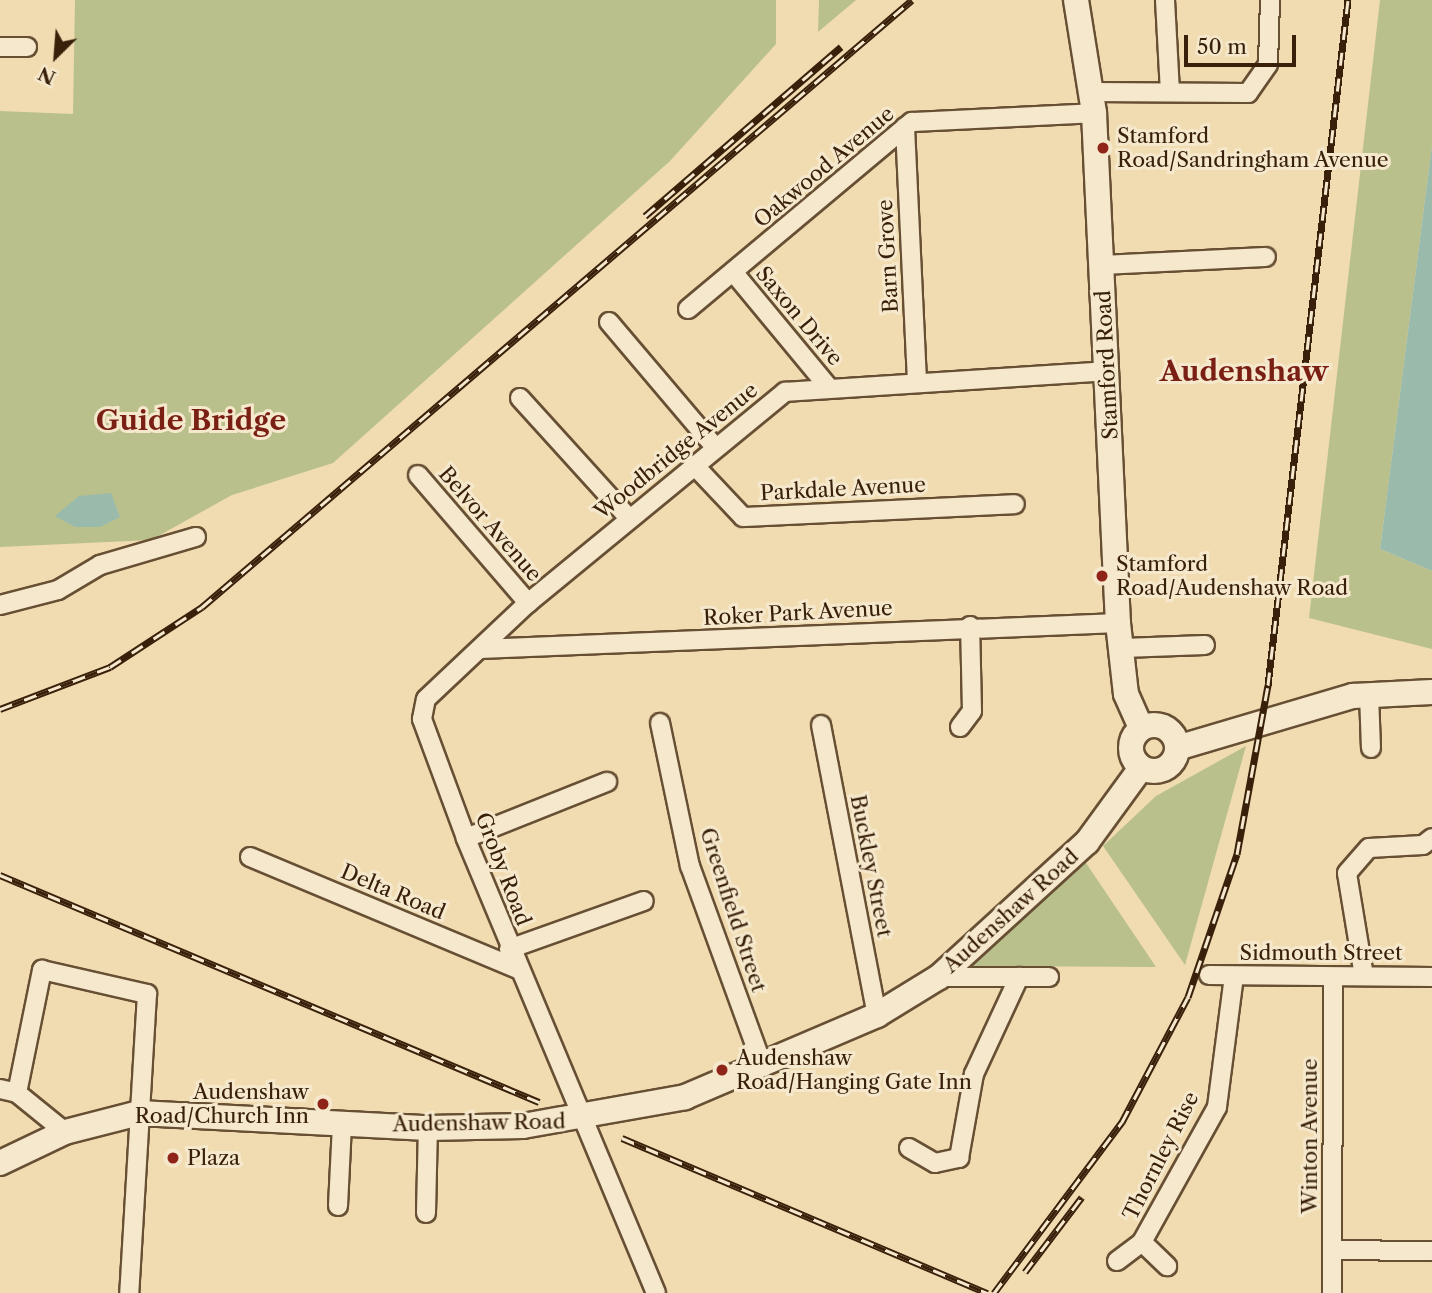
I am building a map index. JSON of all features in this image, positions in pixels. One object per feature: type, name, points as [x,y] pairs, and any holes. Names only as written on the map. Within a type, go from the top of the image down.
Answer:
[{"type":"main road","name":"Stamford Road","points":[[1076,0],[1093,102],[1118,623],[1123,648],[1126,694],[1141,728]]},
{"type":"main road","points":[[1178,748],[1166,728],[1141,728],[1130,749],[1141,768],[1165,769],[1178,748],[1369,694],[1432,692]]},
{"type":"main road","name":"Audenshaw Road","points":[[0,1163],[65,1132],[139,1113],[428,1128],[584,1120],[685,1097],[763,1067],[877,1015],[939,977],[1087,842],[1141,768]]},
{"type":"street","points":[[1165,0],[1170,92]]},
{"type":"street","name":"Oakwood Avenue","points":[[688,309],[912,122],[1170,92],[1230,97],[1263,79],[1270,0]]},
{"type":"street","points":[[0,47],[27,47]]},
{"type":"street","name":"Barn Grove","points":[[905,127],[918,383]]},
{"type":"street","points":[[1101,265],[1266,257]]},
{"type":"street","name":"Saxon Drive","points":[[734,273],[829,388]]},
{"type":"street","points":[[609,322],[715,447]]},
{"type":"street","name":"Woodbridge Avenue","points":[[480,649],[528,603],[785,392],[1108,371]]},
{"type":"street","points":[[520,398],[629,519]]},
{"type":"street","name":"Parkdale Avenue","points":[[694,465],[743,517],[1015,504]]},
{"type":"street","name":"Belvor Avenue","points":[[418,475],[528,603]]},
{"type":"street","points":[[0,605],[58,590],[100,565],[196,537]]},
{"type":"street","name":"Roker Park Avenue","points":[[480,649],[970,626],[1118,623]]},
{"type":"street","points":[[960,727],[972,710],[970,626]]},
{"type":"street","points":[[1123,648],[1205,645]]},
{"type":"street","name":"Groby Road","points":[[480,649],[426,699],[422,719],[509,949],[656,1293]]},
{"type":"street","points":[[1369,694],[1371,748]]},
{"type":"street","name":"Greenfield Street","points":[[660,723],[690,866],[763,1067]]},
{"type":"street","name":"Buckley Street","points":[[821,724],[877,1015]]},
{"type":"street","points":[[466,838],[607,782]]},
{"type":"street","points":[[1364,976],[1347,873],[1369,848],[1423,845],[1432,838]]},
{"type":"street","name":"Delta Road","points":[[250,857],[518,969]]},
{"type":"street","points":[[509,949],[644,901]]},
{"type":"street","points":[[65,1132],[8,1091],[42,970],[147,994],[129,1293]]},
{"type":"street","name":"Sidmouth Street","points":[[1209,975],[1432,977]]},
{"type":"street","name":"Thornley Rise","points":[[1117,1261],[1142,1242],[1217,1107],[1234,975]]},
{"type":"street","points":[[939,977],[1049,978]]},
{"type":"street","points":[[909,1148],[935,1163],[959,1158],[974,1074],[1019,977]]},
{"type":"street","name":"Winton Avenue","points":[[1332,1293],[1333,978]]},
{"type":"street","points":[[338,1206],[342,1123]]},
{"type":"street","points":[[426,1213],[428,1128]]},
{"type":"street","points":[[1142,1242],[1167,1266]]},
{"type":"street","points":[[1332,1250],[1432,1251]]},
{"type":"green space","points":[[75,0],[776,0],[776,44],[670,161],[333,463],[232,495],[151,540],[0,547],[0,111],[73,114]]},
{"type":"green space","points":[[819,0],[856,0],[818,32]]},
{"type":"green space","points":[[1380,0],[1432,0],[1432,145],[1380,549],[1432,571],[1432,649],[1309,618]]},
{"type":"green space","points":[[1246,746],[1185,965],[1103,846],[1156,796]]},
{"type":"green space","points":[[1084,860],[1156,967],[962,966]]},
{"type":"shaded area","points":[[1432,145],[1432,571],[1380,549]]},
{"type":"shaded area","points":[[111,493],[120,517],[100,527],[75,527],[55,516],[79,496]]},
{"type":"railway","points":[[0,709],[110,667],[202,607],[912,0]]},
{"type":"railway","points":[[994,1293],[1122,1122],[1188,997],[1237,854],[1268,685],[1348,0]]},
{"type":"railway","points":[[645,216],[841,47]]},
{"type":"railway","points":[[0,875],[539,1102]]},
{"type":"railway","points":[[622,1138],[988,1293]]},
{"type":"railway","points":[[1025,1272],[1082,1197]]},
{"type":"place","name":"Stamford Road/Sandringham Avenue","points":[[1103,148]]},
{"type":"place","name":"Stamford Road/Audenshaw Road","points":[[1102,576]]},
{"type":"place","name":"Audenshaw Road/Hanging Gate Inn","points":[[722,1070]]},
{"type":"place","name":"Audenshaw Road/Church Inn","points":[[323,1104]]},
{"type":"place","name":"Plaza","points":[[173,1158]]},
{"type":"district","name":"Audenshaw","points":[[1244,371]]},
{"type":"district","name":"Guide Bridge","points":[[191,420]]}]
